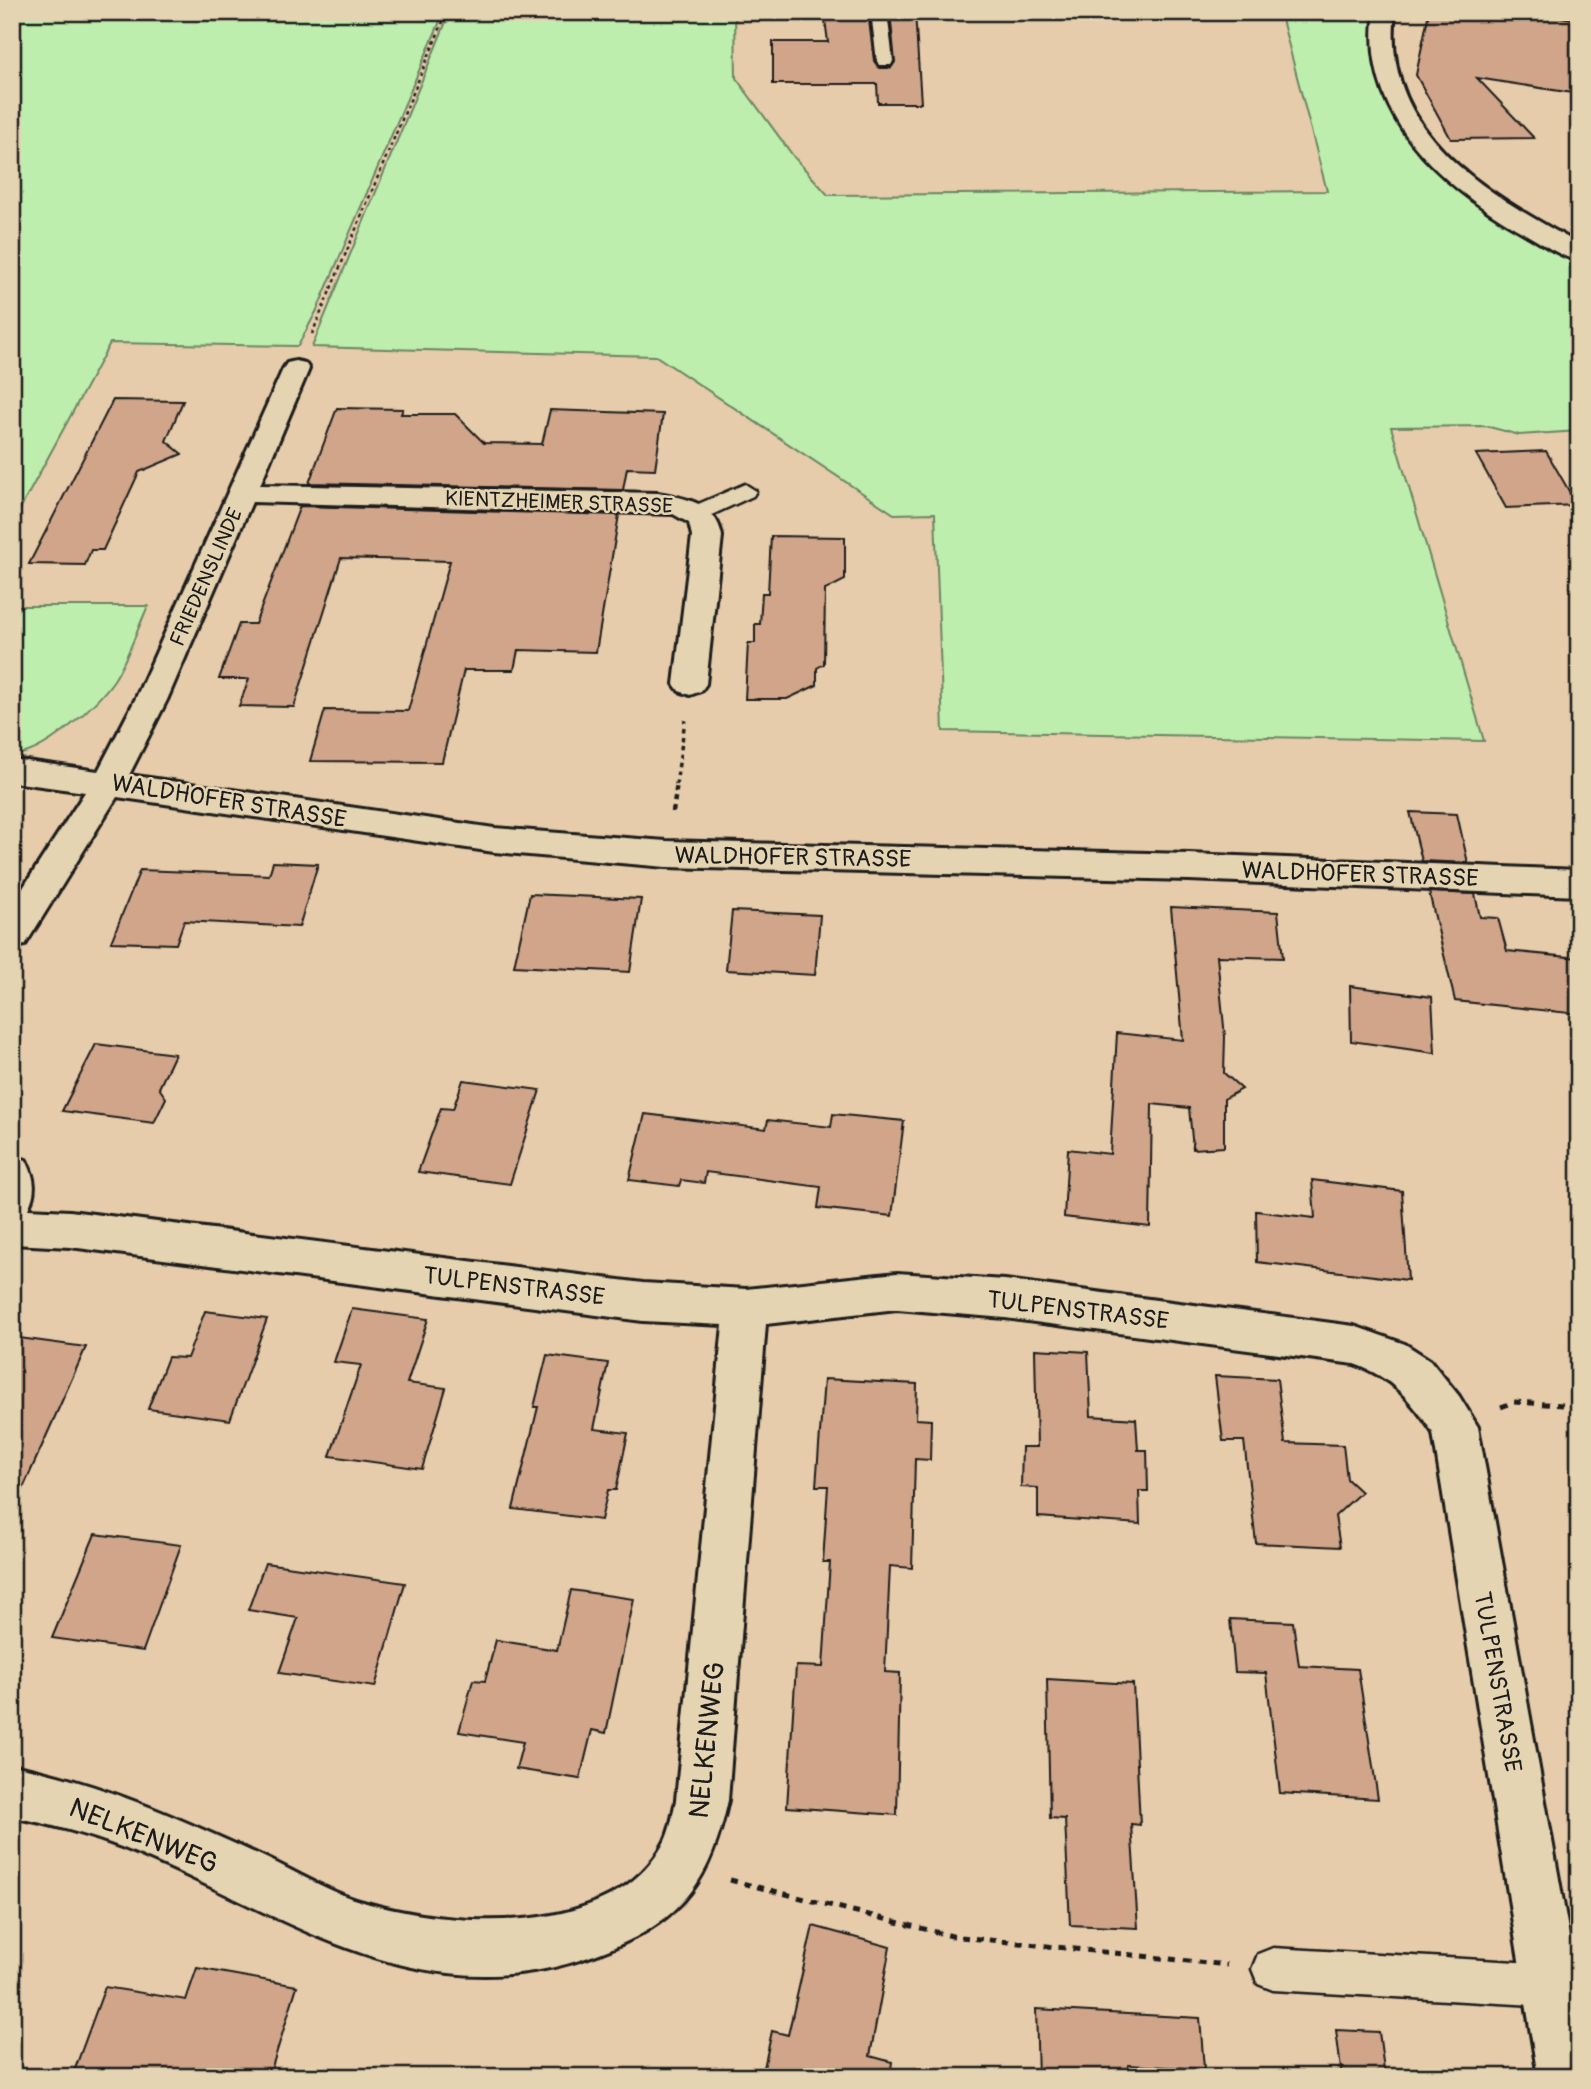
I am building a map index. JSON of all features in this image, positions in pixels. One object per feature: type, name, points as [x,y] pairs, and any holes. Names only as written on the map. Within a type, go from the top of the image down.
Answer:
[{"type":"street","points":[[1385,12],[1382,43],[1386,65],[1394,94],[1416,136],[1460,183],[1579,254]]},
{"type":"street","name":"FRIEDENSLINDE","points":[[12,935],[108,782],[151,700],[296,369]]},
{"type":"street","name":"KIENTZHEIMER STRASSE","points":[[244,492],[658,502],[680,506],[697,513],[706,523],[707,536],[690,684]]},
{"type":"street","name":"WALDHOFER STRASSE","points":[[12,770],[108,782],[494,841],[666,855],[1189,867],[1579,883]]},
{"type":"street","points":[[12,1172],[15,1185],[12,1200]]},
{"type":"street","name":"TULPENSTRASSE","points":[[12,1226],[70,1229],[643,1302],[746,1308],[816,1298],[897,1291],[1005,1300],[1354,1345],[1389,1355],[1419,1375],[1455,1427],[1566,2077]]},
{"type":"street","name":"NELKENWEG","points":[[12,1791],[68,1804],[138,1827],[364,1930],[435,1944],[507,1950],[578,1938],[648,1902],[682,1868],[695,1838],[702,1800],[746,1308]]},
{"type":"lane","points":[[879,12],[885,61]]},
{"type":"lane","points":[[697,513],[745,491]]},
{"type":"lane","points":[[1273,1969],[1550,1985]]},
{"type":"path","points":[[296,369],[447,12]]},
{"type":"path","points":[[674,806],[690,684]]},
{"type":"path","points":[[1455,1427],[1514,1402],[1579,1406]]},
{"type":"path","points":[[682,1868],[952,1936],[1273,1969]]},
{"type":"green space","points":[[12,12],[444,12],[317,310],[298,346],[110,343],[12,524]]},
{"type":"green space","points":[[450,12],[735,12],[736,78],[794,157],[828,195],[1327,191],[1280,12],[1376,12],[1375,43],[1386,90],[1400,120],[1418,147],[1463,191],[1579,264],[1579,431],[1519,435],[1486,426],[1391,427],[1484,741],[943,731],[935,513],[894,514],[656,356],[312,347]]},
{"type":"green space","points":[[12,606],[148,606],[119,671],[106,690],[82,715],[53,738],[25,753],[12,755]]},
{"type":"building","points":[[824,12],[868,12],[874,61],[879,68],[891,68],[895,62],[890,12],[915,12],[921,103],[878,103],[877,84],[773,84],[773,42],[828,42]]},
{"type":"building","points":[[1429,12],[1530,12],[1579,20],[1579,94],[1477,78],[1534,138],[1451,139],[1416,75]]},
{"type":"building","points":[[113,400],[183,401],[166,441],[182,454],[139,472],[103,550],[91,550],[85,565],[29,564]]},
{"type":"building","points":[[337,408],[403,409],[401,414],[455,414],[484,443],[542,444],[550,410],[663,414],[655,469],[627,468],[623,490],[309,483]]},
{"type":"building","points":[[1546,451],[1577,505],[1506,508],[1476,454]]},
{"type":"building","points":[[300,506],[619,515],[596,652],[518,650],[514,670],[464,670],[442,762],[310,761],[325,710],[408,711],[450,561],[341,558],[294,707],[239,706],[249,679],[219,679],[239,624],[255,624]]},
{"type":"building","points":[[771,536],[845,537],[845,580],[825,590],[824,664],[817,668],[817,685],[787,699],[745,699],[748,643],[755,643],[755,624],[760,624],[762,593],[768,593]]},
{"type":"building","points":[[1410,812],[1457,814],[1468,863],[1422,861]]},
{"type":"building","points":[[273,862],[318,864],[299,927],[184,921],[176,944],[111,942],[140,870],[269,875]]},
{"type":"building","points":[[1429,892],[1475,894],[1480,917],[1498,918],[1507,951],[1579,958],[1579,1014],[1455,1001]]},
{"type":"building","points":[[530,894],[641,899],[630,972],[514,966]]},
{"type":"building","points":[[1171,907],[1278,912],[1283,958],[1217,956],[1225,1037],[1224,1073],[1242,1089],[1224,1099],[1224,1147],[1193,1149],[1189,1108],[1152,1104],[1150,1227],[1064,1217],[1068,1149],[1110,1154],[1117,1033],[1183,1040]]},
{"type":"building","points":[[732,911],[820,915],[815,975],[726,970]]},
{"type":"building","points":[[1350,986],[1432,997],[1435,1053],[1351,1041]]},
{"type":"building","points":[[96,1044],[175,1054],[159,1088],[166,1098],[154,1123],[62,1111]]},
{"type":"building","points":[[463,1080],[540,1090],[510,1184],[418,1172],[441,1108],[453,1109]]},
{"type":"building","points":[[645,1114],[766,1129],[768,1120],[831,1127],[833,1114],[904,1121],[892,1216],[818,1208],[821,1187],[706,1172],[704,1183],[681,1180],[679,1186],[629,1180]]},
{"type":"building","points":[[1312,1180],[1402,1191],[1408,1280],[1257,1262],[1256,1211],[1315,1218]]},
{"type":"building","points":[[352,1309],[428,1319],[407,1383],[446,1388],[422,1469],[330,1456],[361,1365],[334,1362]]},
{"type":"building","points":[[205,1311],[267,1319],[230,1420],[148,1409],[168,1357],[187,1358]]},
{"type":"building","points":[[12,1337],[86,1347],[12,1513]]},
{"type":"building","points":[[1035,1349],[1088,1352],[1091,1416],[1136,1419],[1138,1450],[1147,1450],[1148,1491],[1139,1491],[1140,1524],[1038,1517],[1038,1488],[1021,1487],[1022,1447],[1037,1447]]},
{"type":"building","points":[[547,1355],[608,1363],[594,1429],[628,1433],[616,1490],[608,1490],[601,1520],[513,1509],[538,1407],[534,1407]]},
{"type":"building","points":[[1215,1376],[1277,1379],[1285,1443],[1343,1445],[1347,1479],[1361,1492],[1335,1516],[1340,1547],[1256,1543],[1244,1441],[1223,1441]]},
{"type":"building","points":[[824,1379],[917,1384],[916,1419],[931,1420],[930,1460],[915,1459],[912,1568],[890,1566],[885,1672],[900,1673],[897,1815],[787,1807],[796,1666],[823,1667],[830,1562],[823,1562],[828,1486],[816,1486]]},
{"type":"building","points":[[95,1534],[181,1545],[143,1651],[52,1638]]},
{"type":"building","points":[[265,1563],[405,1583],[375,1687],[279,1673],[298,1618],[248,1610]]},
{"type":"building","points":[[571,1590],[634,1599],[606,1733],[592,1730],[580,1779],[516,1769],[523,1742],[459,1732],[473,1680],[485,1681],[496,1640],[557,1650]]},
{"type":"building","points":[[1230,1619],[1293,1622],[1299,1666],[1358,1669],[1378,1799],[1280,1793],[1266,1673],[1235,1672]]},
{"type":"building","points":[[1047,1679],[1133,1684],[1140,1825],[1131,1824],[1138,1928],[1070,1925],[1065,1819],[1050,1818]]},
{"type":"building","points":[[813,1926],[890,1947],[870,2056],[892,2062],[890,2077],[762,2077],[772,2031],[788,2035]]},
{"type":"building","points":[[197,1968],[297,1986],[269,2077],[72,2077],[105,1987],[186,2000]]},
{"type":"building","points":[[1036,2009],[1200,2018],[1204,2069],[1128,2065],[1128,2077],[1038,2077]]},
{"type":"building","points":[[1336,2030],[1379,2032],[1385,2077],[1342,2077]]}]
